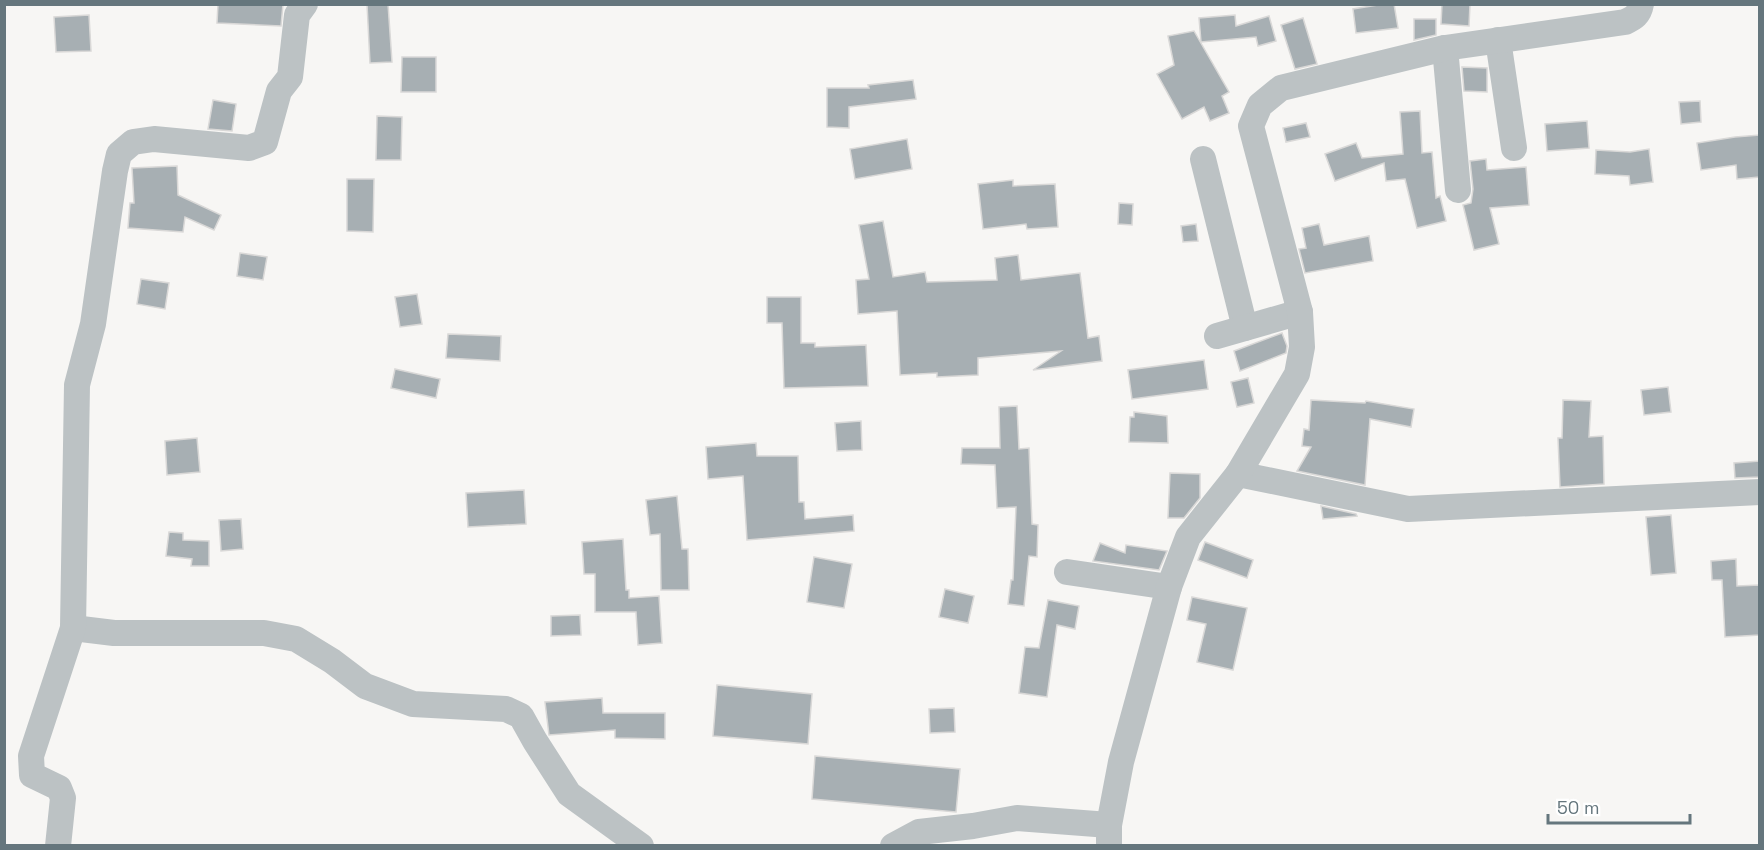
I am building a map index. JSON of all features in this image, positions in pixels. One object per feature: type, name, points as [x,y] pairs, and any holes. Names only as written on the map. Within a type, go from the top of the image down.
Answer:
[{"type":"street","points":[[58,846],[63,798],[59,788],[32,775],[31,756],[73,628],[76,385],[93,324],[119,154],[133,142],[154,139],[249,148],[264,142],[279,91],[290,77],[297,15],[305,4]]},
{"type":"street","points":[[893,846],[919,832],[1017,818],[1109,835],[1120,762],[1169,587],[1188,537],[1238,474],[1297,374],[1302,347],[1300,312],[1251,126],[1260,105],[1281,88],[1445,48],[1625,22],[1634,19],[1640,11],[1641,4]]},
{"type":"street","points":[[1498,40],[1514,148]]},
{"type":"street","points":[[1445,48],[1458,190]]},
{"type":"street","points":[[1203,159],[1245,328]]},
{"type":"street","points":[[1217,336],[1300,312]]},
{"type":"street","points":[[1238,474],[1408,508],[1760,492]]},
{"type":"street","points":[[1067,572],[1169,587]]},
{"type":"street","points":[[73,628],[114,633],[264,633],[296,639],[332,661],[364,686],[413,704],[506,709],[521,716],[569,794],[641,846]]},
{"type":"building","points":[[218,4],[283,4],[281,26],[217,23]]},
{"type":"building","points":[[367,4],[388,4],[392,62],[370,63]]},
{"type":"building","points":[[1394,4],[1398,28],[1356,33],[1353,9]]},
{"type":"building","points":[[1442,4],[1470,4],[1469,26],[1441,24]]},
{"type":"building","points":[[89,15],[91,51],[56,52],[54,17]]},
{"type":"building","points":[[1235,15],[1236,26],[1269,16],[1276,41],[1258,46],[1256,37],[1201,42],[1199,18]]},
{"type":"building","points":[[1303,18],[1317,64],[1295,69],[1281,25]]},
{"type":"building","points":[[1414,19],[1436,19],[1436,35],[1414,40]]},
{"type":"building","points":[[1194,31],[1229,92],[1222,96],[1229,113],[1210,121],[1204,107],[1182,119],[1157,74],[1174,65],[1168,36]]},
{"type":"building","points":[[402,57],[436,57],[436,92],[401,92]]},
{"type":"building","points":[[1462,67],[1487,68],[1487,92],[1464,91]]},
{"type":"building","points":[[913,80],[916,99],[849,107],[849,128],[827,127],[827,88],[869,88],[868,85]]},
{"type":"building","points":[[213,100],[236,104],[232,131],[208,129]]},
{"type":"building","points":[[1700,101],[1701,122],[1681,124],[1679,102]]},
{"type":"building","points":[[1420,111],[1422,153],[1432,152],[1436,198],[1440,196],[1446,221],[1417,228],[1405,179],[1386,181],[1384,163],[1335,181],[1325,154],[1356,143],[1362,158],[1403,154],[1400,112]]},
{"type":"building","points":[[377,116],[402,117],[401,160],[376,160]]},
{"type":"building","points":[[1587,121],[1589,148],[1547,151],[1545,124]]},
{"type":"building","points":[[1306,123],[1310,137],[1286,142],[1283,128]]},
{"type":"building","points":[[1760,135],[1760,177],[1737,179],[1736,165],[1701,170],[1697,143]]},
{"type":"building","points":[[907,139],[912,169],[855,179],[850,149]]},
{"type":"building","points":[[1649,149],[1653,182],[1630,185],[1629,176],[1595,174],[1596,150],[1630,152]]},
{"type":"building","points":[[1486,159],[1487,170],[1526,167],[1529,205],[1490,208],[1499,244],[1474,250],[1463,205],[1471,203],[1473,189],[1470,161]]},
{"type":"building","points":[[177,166],[178,195],[221,215],[214,230],[185,217],[183,232],[128,228],[130,203],[134,203],[132,168]]},
{"type":"building","points":[[347,179],[374,179],[373,232],[347,231]]},
{"type":"building","points":[[1013,180],[1013,186],[1055,184],[1058,227],[1027,229],[1026,224],[983,229],[978,184]]},
{"type":"building","points":[[1119,203],[1133,204],[1132,225],[1118,224]]},
{"type":"building","points":[[883,221],[893,277],[925,272],[927,282],[997,280],[995,258],[1018,255],[1021,280],[1080,273],[1088,338],[1099,336],[1102,361],[1033,370],[1061,351],[978,358],[978,375],[937,377],[937,373],[900,375],[897,311],[858,314],[856,280],[869,279],[859,225]]},
{"type":"building","points":[[1196,224],[1198,241],[1183,242],[1181,226]]},
{"type":"building","points":[[1319,224],[1324,245],[1369,236],[1373,261],[1305,273],[1299,249],[1306,248],[1302,228]]},
{"type":"building","points":[[240,253],[267,257],[263,280],[237,276]]},
{"type":"building","points":[[141,279],[169,283],[165,309],[137,304]]},
{"type":"building","points":[[417,294],[422,324],[400,327],[395,297]]},
{"type":"building","points":[[767,297],[801,297],[801,343],[815,343],[815,347],[866,345],[868,386],[784,388],[782,323],[767,323]]},
{"type":"building","points":[[1282,333],[1287,346],[1286,353],[1240,371],[1234,351]]},
{"type":"building","points":[[448,334],[501,336],[500,361],[446,358]]},
{"type":"building","points":[[1204,360],[1208,389],[1132,399],[1128,370]]},
{"type":"building","points":[[395,369],[440,379],[436,398],[391,388]]},
{"type":"building","points":[[1248,378],[1254,403],[1237,407],[1231,382]]},
{"type":"building","points":[[1668,387],[1671,412],[1644,415],[1641,390]]},
{"type":"building","points":[[1311,400],[1365,403],[1366,401],[1414,409],[1411,427],[1370,419],[1365,485],[1297,471],[1311,447],[1302,446],[1304,429],[1309,430]]},
{"type":"building","points":[[1563,400],[1591,401],[1589,437],[1603,436],[1604,484],[1560,487],[1558,438],[1562,438]]},
{"type":"building","points":[[1017,406],[1019,449],[1029,448],[1032,524],[1038,525],[1037,557],[1029,556],[1024,606],[1008,604],[1011,580],[1013,580],[1016,507],[997,508],[995,465],[961,464],[962,448],[1000,448],[999,407]]},
{"type":"building","points":[[1134,412],[1167,416],[1168,443],[1129,442],[1130,417],[1134,417]]},
{"type":"building","points":[[861,421],[862,450],[837,451],[835,423]]},
{"type":"building","points":[[197,438],[200,472],[167,475],[165,441]]},
{"type":"building","points":[[756,443],[757,456],[798,456],[799,502],[804,502],[805,519],[853,515],[854,531],[747,540],[743,476],[708,479],[706,447]]},
{"type":"building","points":[[1760,461],[1760,477],[1735,478],[1734,463]]},
{"type":"building","points":[[1170,473],[1200,474],[1200,498],[1184,518],[1168,518]]},
{"type":"building","points":[[524,490],[526,524],[468,527],[466,493]]},
{"type":"building","points":[[677,496],[682,549],[688,549],[689,590],[661,590],[660,534],[650,535],[646,500]]},
{"type":"building","points":[[1321,506],[1356,514],[1357,516],[1323,519]]},
{"type":"building","points":[[1671,515],[1676,573],[1651,575],[1646,517]]},
{"type":"building","points":[[241,519],[243,549],[221,551],[219,520]]},
{"type":"building","points":[[169,532],[183,533],[183,540],[209,541],[209,566],[191,566],[192,559],[166,556]]},
{"type":"building","points":[[623,539],[626,590],[629,590],[629,598],[659,596],[662,643],[638,645],[636,612],[595,612],[595,574],[584,574],[582,542]]},
{"type":"building","points":[[1205,542],[1253,560],[1247,578],[1198,560]]},
{"type":"building","points":[[1100,543],[1125,553],[1126,545],[1167,551],[1159,570],[1093,561]]},
{"type":"building","points":[[814,557],[852,564],[844,608],[807,602]]},
{"type":"building","points":[[1736,559],[1737,586],[1760,585],[1760,635],[1725,637],[1722,580],[1712,580],[1711,561]]},
{"type":"building","points":[[945,589],[974,596],[968,623],[939,617]]},
{"type":"building","points":[[1192,597],[1247,608],[1233,670],[1197,662],[1206,624],[1187,620]]},
{"type":"building","points":[[1048,600],[1079,606],[1075,629],[1057,625],[1047,697],[1019,693],[1025,647],[1039,648]]},
{"type":"building","points":[[580,615],[581,635],[551,636],[551,616]]},
{"type":"building","points":[[717,685],[812,694],[808,744],[713,736]]},
{"type":"building","points":[[602,698],[603,713],[665,713],[665,739],[615,738],[615,730],[549,735],[545,702]]},
{"type":"building","points":[[954,708],[955,732],[930,733],[929,709]]},
{"type":"building","points":[[815,756],[960,769],[956,812],[812,799]]}]
